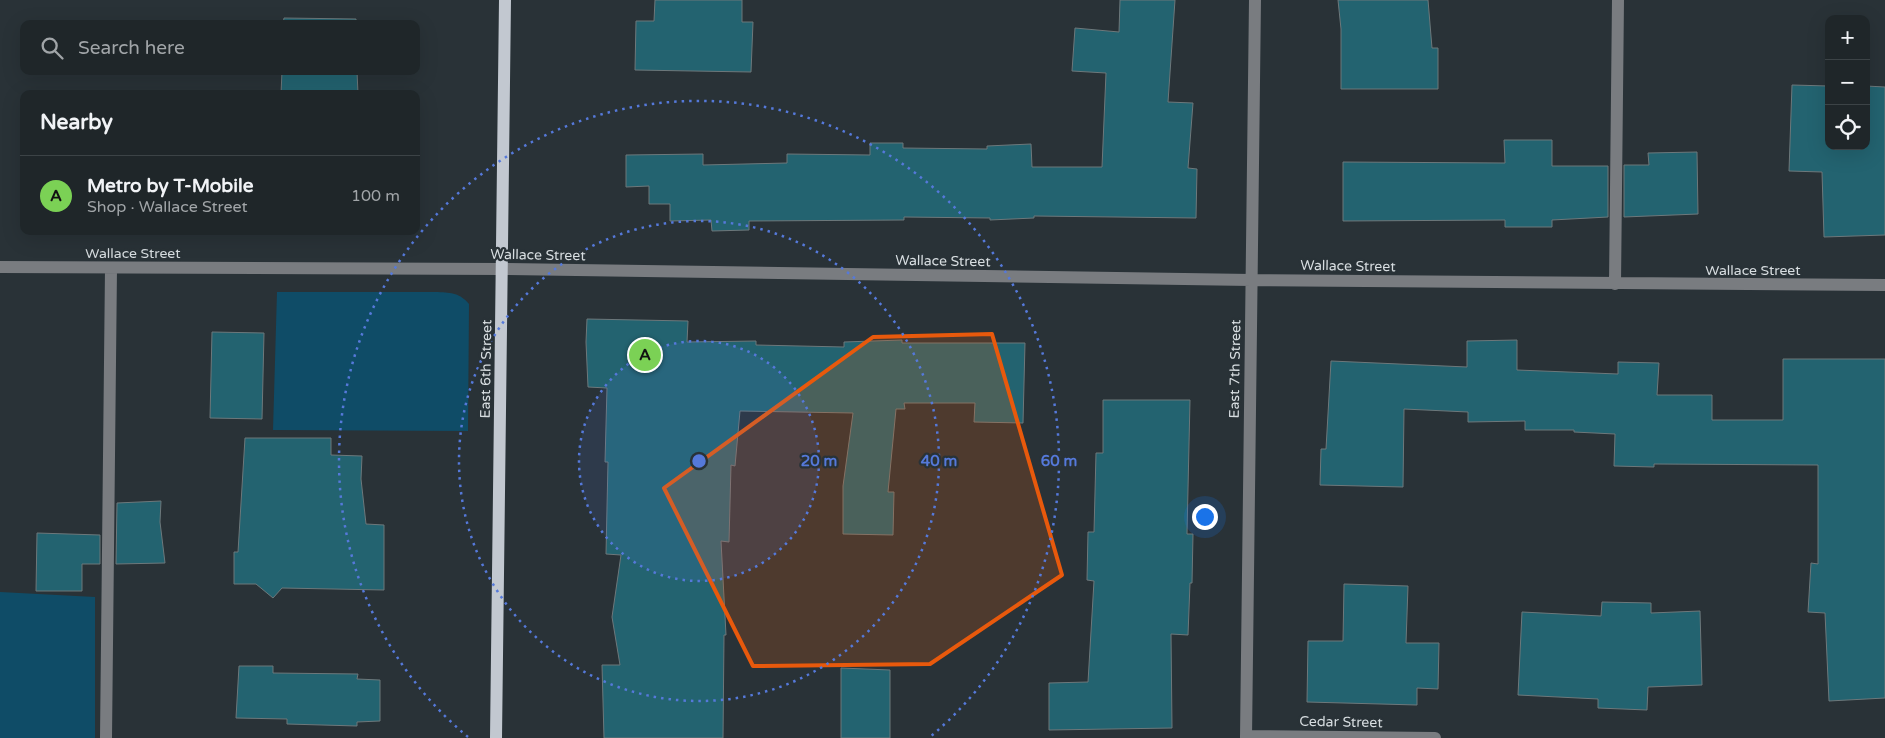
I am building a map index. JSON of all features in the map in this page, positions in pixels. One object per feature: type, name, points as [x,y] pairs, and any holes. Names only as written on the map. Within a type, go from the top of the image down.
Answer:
[{"type":"main road","name":"East 6th Street","points":[[496,738],[505,0]]},
{"type":"street","name":"East 7th Street","points":[[1246,737],[1255,0]]},
{"type":"street","points":[[1615,284],[1618,0]]},
{"type":"street","name":"Wallace Street","points":[[0,267],[502,269],[1251,280],[1885,285]]},
{"type":"street","points":[[106,738],[111,268]]},
{"type":"street","name":"Cedar Street","points":[[1246,737],[1435,738]]},
{"type":"highlighted area","points":[[992,334],[1062,575],[930,664],[753,666],[664,488],[873,337]]},
{"type":"shaded area","points":[[277,292],[438,292],[452,293],[462,298],[469,304],[468,431],[273,430]]},
{"type":"shaded area","points":[[0,592],[95,597],[95,738],[0,738]]},
{"type":"building","points":[[655,0],[742,0],[742,22],[753,22],[751,72],[635,70],[636,21],[654,21]]},
{"type":"building","points":[[1120,0],[1175,0],[1168,102],[1193,103],[1188,168],[1197,169],[1196,218],[1034,216],[1034,218],[990,220],[990,218],[904,217],[904,220],[749,221],[749,230],[712,231],[711,220],[670,221],[670,204],[649,204],[649,186],[626,187],[626,155],[703,154],[703,165],[787,163],[787,154],[870,155],[870,143],[903,143],[903,148],[987,149],[987,146],[1031,144],[1032,167],[1102,167],[1106,73],[1072,71],[1075,28],[1119,32]]},
{"type":"building","points":[[1338,0],[1428,0],[1432,48],[1438,48],[1438,89],[1341,89],[1341,29]]},
{"type":"building","points":[[284,18],[356,19],[356,20],[284,20]]},
{"type":"building","points":[[282,75],[357,75],[358,90],[281,90]]},
{"type":"building","points":[[1792,85],[1825,86],[1825,150],[1870,150],[1870,86],[1885,87],[1885,235],[1824,237],[1822,172],[1789,171]]},
{"type":"building","points":[[1504,140],[1552,140],[1552,166],[1608,166],[1608,217],[1552,220],[1552,227],[1505,227],[1505,220],[1343,221],[1343,162],[1505,163]]},
{"type":"building","points":[[1697,152],[1698,214],[1624,217],[1624,165],[1649,165],[1648,153]]},
{"type":"building","points":[[587,319],[688,321],[687,342],[756,341],[756,345],[844,347],[844,342],[902,340],[902,343],[1025,343],[1023,423],[974,422],[975,403],[904,403],[905,409],[896,409],[888,492],[894,492],[893,535],[843,534],[843,486],[853,413],[740,411],[735,466],[731,465],[729,542],[721,541],[726,635],[724,635],[723,738],[604,738],[602,665],[620,665],[612,617],[621,555],[606,554],[608,462],[605,462],[607,388],[588,387]]},
{"type":"building","points":[[212,332],[264,333],[262,419],[210,418]]},
{"type":"building","points":[[1517,340],[1517,370],[1618,374],[1618,362],[1659,363],[1657,395],[1712,395],[1712,420],[1783,420],[1783,359],[1885,359],[1885,698],[1829,701],[1825,613],[1808,612],[1811,563],[1818,564],[1818,465],[1654,464],[1654,467],[1614,466],[1615,434],[1574,432],[1574,430],[1525,430],[1525,421],[1468,422],[1468,412],[1404,409],[1403,487],[1320,485],[1321,449],[1326,449],[1331,361],[1467,367],[1467,341]]},
{"type":"building","points":[[1103,400],[1190,400],[1187,534],[1193,534],[1192,583],[1190,583],[1188,635],[1171,634],[1172,728],[1049,730],[1049,683],[1088,682],[1094,581],[1087,580],[1088,532],[1094,532],[1096,453],[1103,453]]},
{"type":"building","points":[[245,438],[331,438],[331,455],[362,456],[361,479],[366,524],[384,525],[384,590],[282,588],[273,598],[256,584],[234,584],[234,552],[238,552]]},
{"type":"building","points":[[161,501],[160,522],[165,563],[116,564],[117,503]]},
{"type":"building","points":[[37,533],[100,535],[100,564],[82,564],[82,591],[36,591]]},
{"type":"building","points":[[1344,584],[1408,586],[1406,643],[1439,643],[1438,689],[1417,688],[1417,705],[1307,702],[1308,641],[1343,641]]},
{"type":"building","points":[[1602,602],[1651,603],[1651,613],[1700,611],[1702,685],[1648,687],[1647,710],[1598,708],[1598,699],[1518,695],[1522,612],[1601,616]]},
{"type":"building","points":[[239,666],[273,666],[273,673],[358,674],[357,679],[380,680],[380,721],[357,722],[357,726],[287,724],[287,719],[236,718]]},
{"type":"building","points":[[841,668],[890,670],[890,738],[841,738]]},
{"type":"place","name":"Metro by T-Mobile","points":[[645,355]]}]
